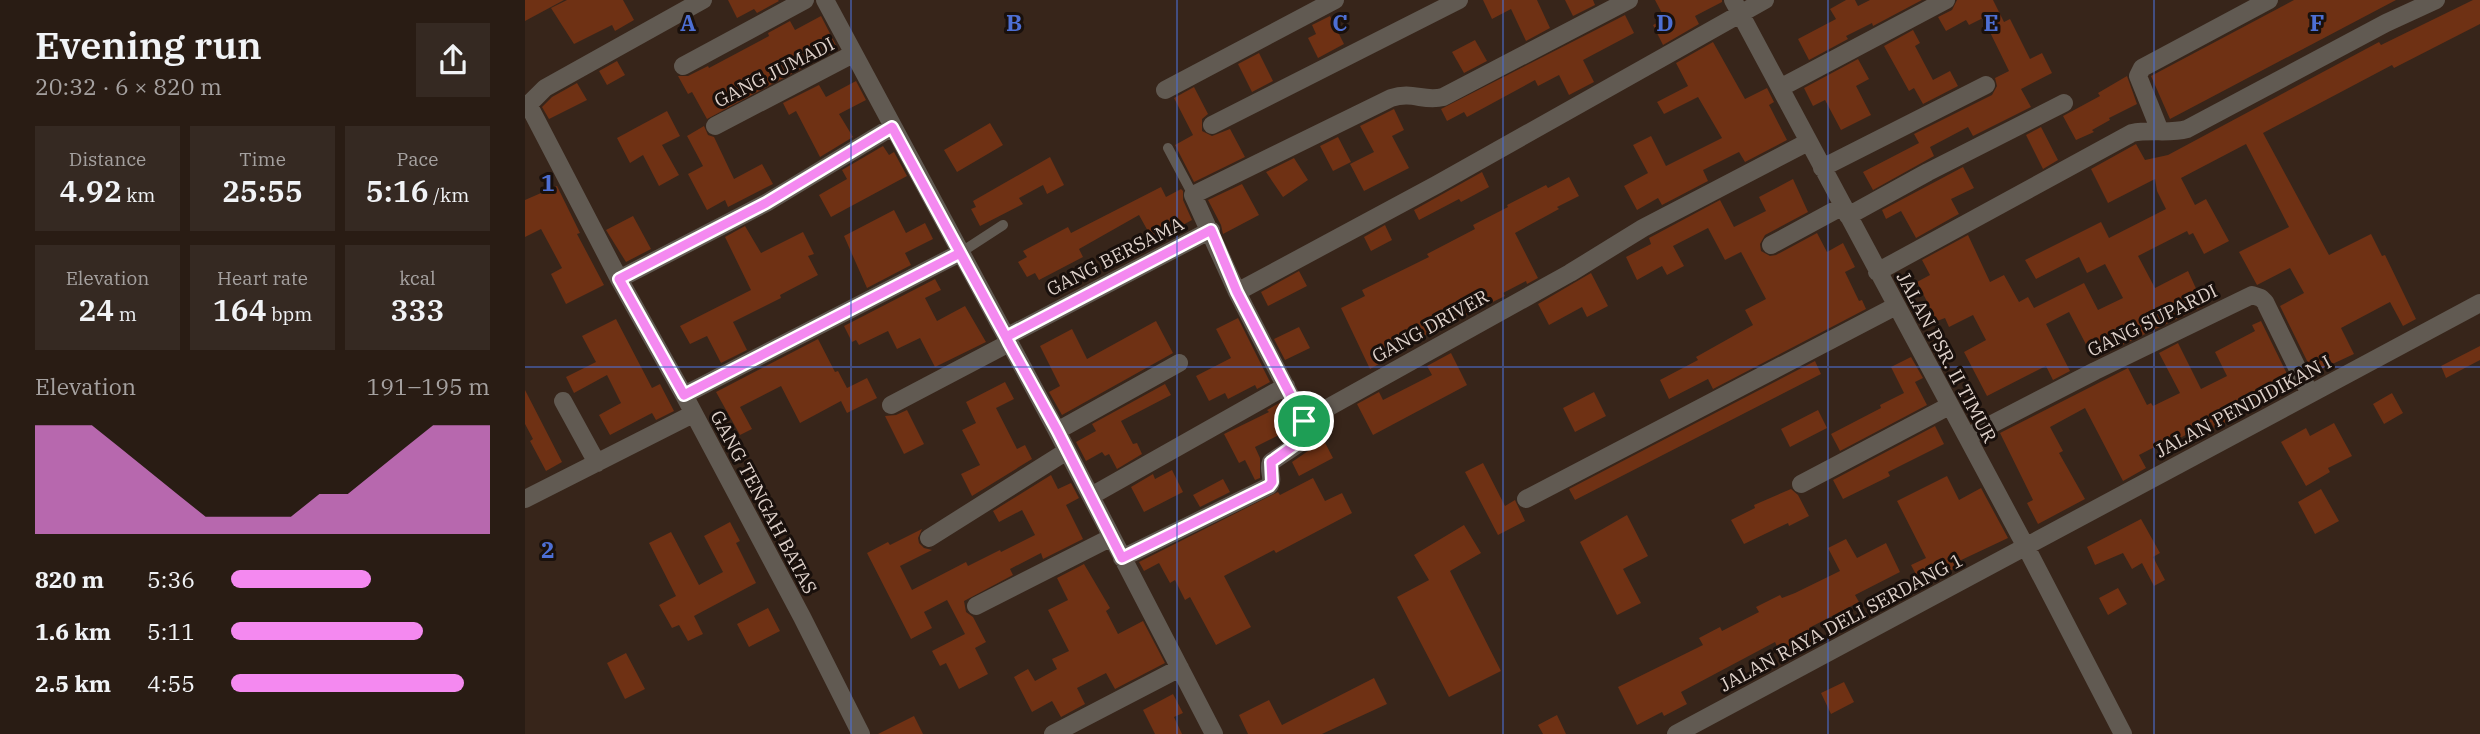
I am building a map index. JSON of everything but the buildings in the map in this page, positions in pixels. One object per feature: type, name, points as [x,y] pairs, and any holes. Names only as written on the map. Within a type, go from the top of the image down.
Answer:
[{"type":"street","points":[[527,107],[545,88],[703,0]]},
{"type":"street","points":[[683,66],[805,0]]},
{"type":"street","points":[[825,0],[1057,430],[1214,734]]},
{"type":"street","points":[[1165,90],[1335,0]]},
{"type":"street","points":[[1212,125],[1459,0]]},
{"type":"street","name":"GANG BERSAMA","points":[[891,405],[1211,230],[1193,195],[1400,95],[1443,97],[1629,0]]},
{"type":"street","points":[[1237,292],[1448,179],[1737,7],[1765,0]]},
{"type":"street","points":[[1780,88],[1946,0]]},
{"type":"street","points":[[2160,131],[2138,76],[2142,68],[2269,0]]},
{"type":"street","points":[[1877,272],[2132,133],[2173,133],[2187,129],[2428,1]]},
{"type":"street","name":"JALAN PSR. II TIMUR","points":[[1737,7],[2123,734]]},
{"type":"street","name":"GANG JUMADI","points":[[715,126],[853,54]]},
{"type":"street","points":[[1822,168],[1986,85]]},
{"type":"street","points":[[1771,245],[1928,172],[2064,103]]},
{"type":"street","name":"GANG TENGAH BATAS","points":[[527,107],[684,395],[861,734]]},
{"type":"street","points":[[619,279],[766,203],[892,127]]},
{"type":"street","name":"GANG DRIVER","points":[[1304,421],[1570,274],[1643,228],[1808,142]]},
{"type":"street","points":[[1122,558],[1269,486],[1272,482],[1271,462],[1307,436],[1304,421],[1237,292],[1211,230]]},
{"type":"street","points":[[684,395],[960,253]]},
{"type":"street","name":"GANG SUPARDI","points":[[1967,437],[2252,295],[2265,302],[2310,394]]},
{"type":"street","name":"JALAN PENDIDIKAN I","points":[[2026,547],[2480,303]]},
{"type":"street","points":[[1526,499],[1896,306]]},
{"type":"street","points":[[1057,430],[1179,363]]},
{"type":"street","points":[[1091,496],[1286,386]]},
{"type":"street","points":[[563,401],[597,463]]},
{"type":"street","points":[[1801,484],[1949,406]]},
{"type":"street","points":[[525,499],[693,414]]},
{"type":"street","points":[[929,538],[1067,451]]},
{"type":"street","points":[[976,606],[1111,537]]},
{"type":"street","name":"JALAN RAYA DELI SERDANG 1","points":[[1676,734],[2026,547]]},
{"type":"street","points":[[1053,734],[1180,668]]},
{"type":"lane","points":[[1168,148],[1193,195]]},
{"type":"lane","points":[[960,253],[1003,225]]},
{"type":"route","points":[[1304,421],[1237,292],[1211,230],[1006,337],[960,253],[684,395],[619,279],[766,203],[892,127],[1006,337],[1009,343],[1057,430],[1122,558],[1269,486],[1272,482],[1269,465],[1304,440],[1307,436],[1304,421]]}]
